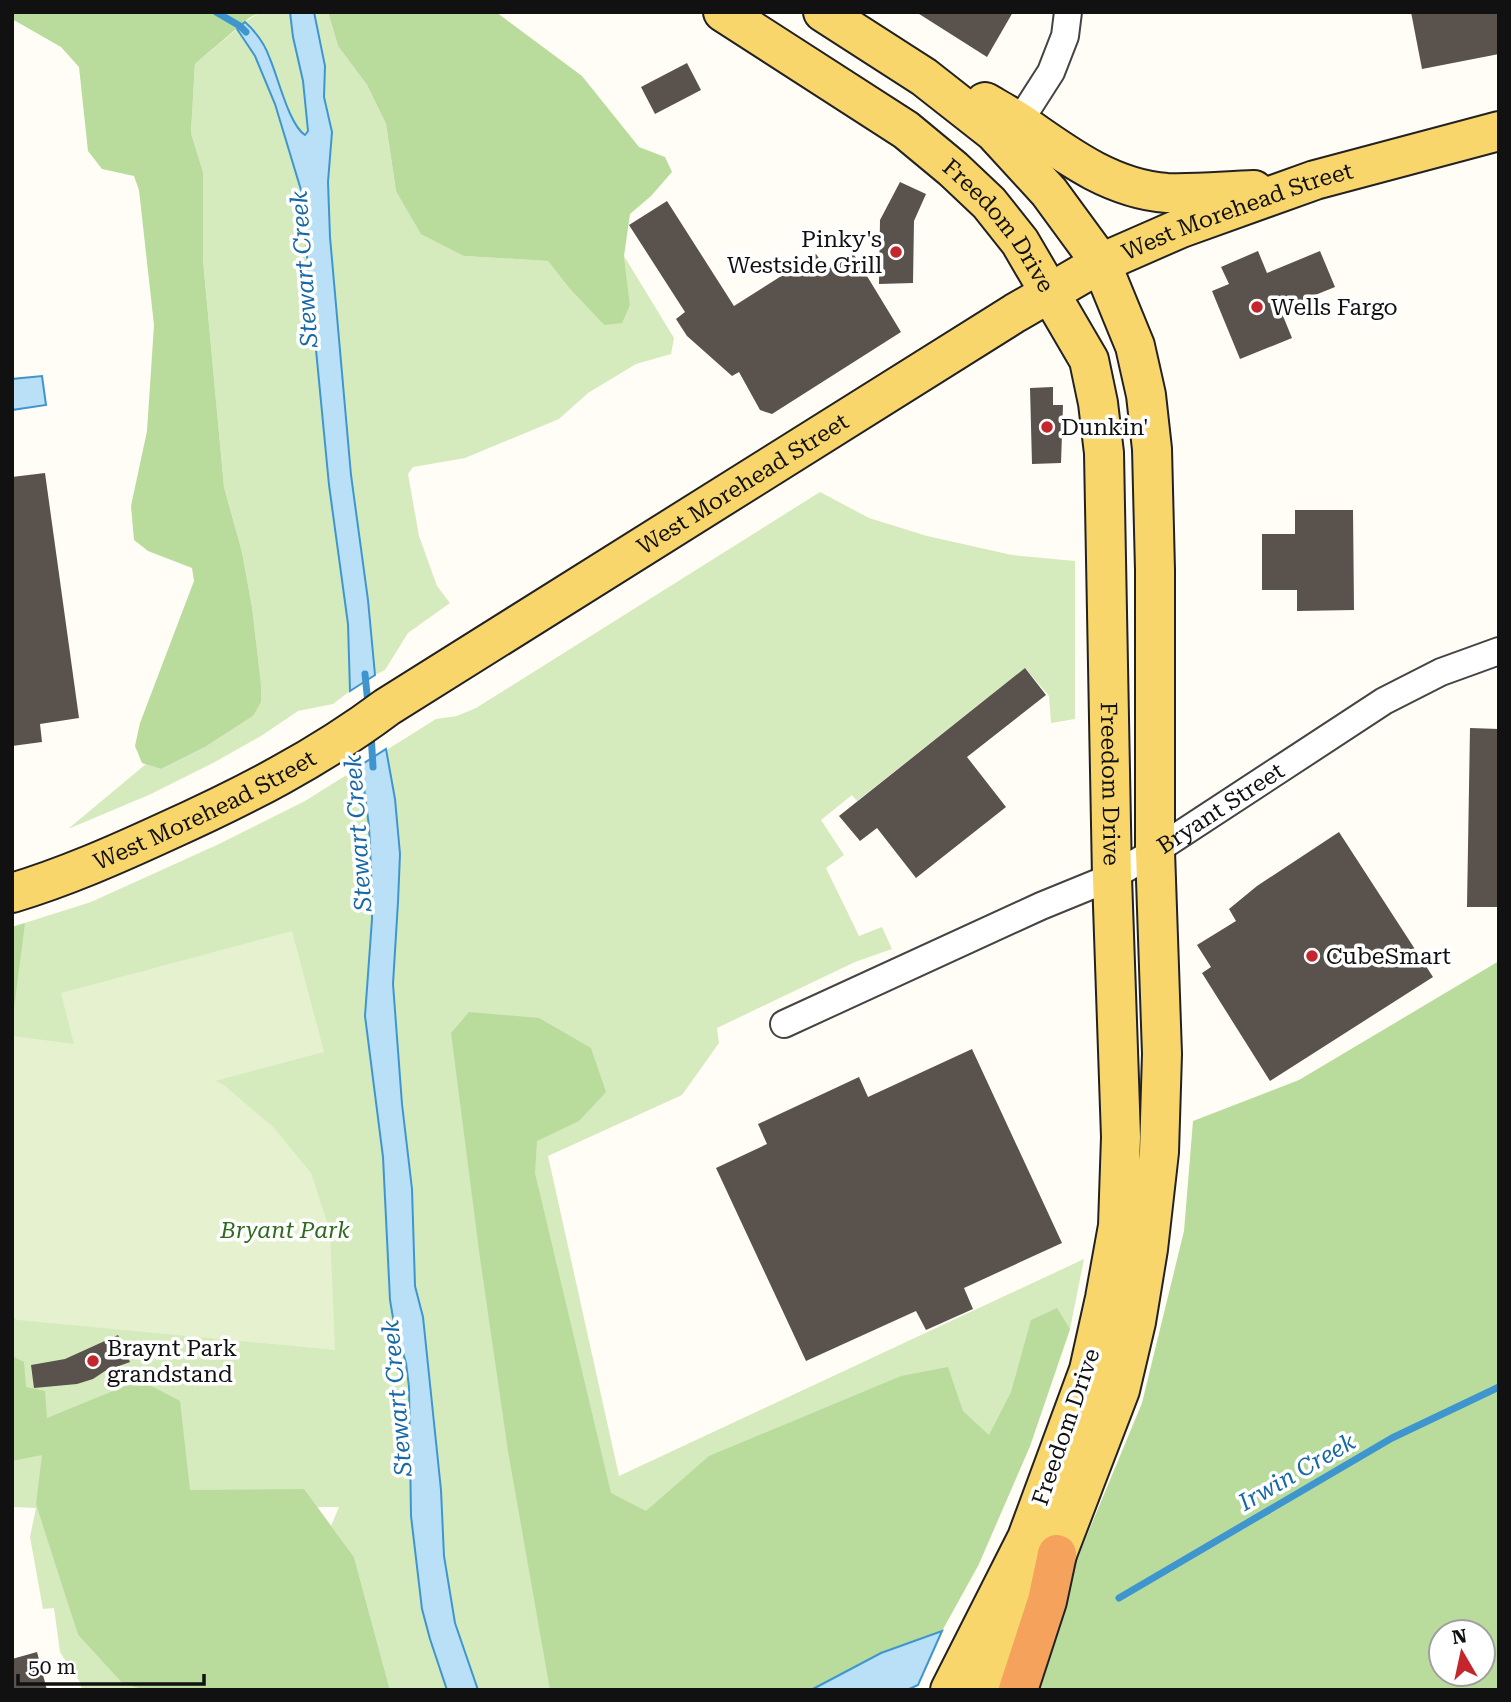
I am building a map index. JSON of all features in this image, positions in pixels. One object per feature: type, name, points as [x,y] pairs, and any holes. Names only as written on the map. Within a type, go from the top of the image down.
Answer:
[{"type":"highway","points":[[1018,1690],[1047,1601],[1057,1553]]},
{"type":"main road","name":"Freedom Drive","points":[[723,12],[906,130],[989,203],[1020,242],[1089,360],[1098,403],[1104,453],[1112,877],[1121,1137],[1118,1226],[1089,1370],[1027,1538],[950,1690]]},
{"type":"main road","name":"Freedom Drive","points":[[823,12],[924,78],[994,132],[1049,192],[1101,263],[1135,346],[1146,395],[1152,449],[1155,851],[1162,1054],[1159,1152],[1148,1249],[1136,1322],[1120,1390],[1057,1553],[988,1690]]},
{"type":"main road","points":[[924,78],[982,100],[1019,122],[1061,153],[1125,185],[1168,193],[1291,188]]},
{"type":"main road","name":"West Morehead Street","points":[[12,893],[119,854],[219,808],[290,770],[1049,292],[1101,263],[1181,228],[1291,188],[1499,131]]},
{"type":"street","points":[[1019,122],[1051,72],[1065,36],[1068,12]]},
{"type":"street","name":"Bryant Street","points":[[784,1024],[1028,911],[1112,877],[1384,701],[1441,672],[1499,652]]},
{"type":"green space","points":[[12,12],[260,12],[249,18],[195,64],[191,133],[203,172],[203,260],[224,487],[242,552],[252,607],[261,702],[253,716],[205,747],[161,769],[142,763],[135,746],[140,723],[194,581],[192,568],[148,551],[134,540],[131,506],[147,431],[154,325],[139,190],[134,176],[102,169],[88,151],[79,67],[61,47],[12,19]]},
{"type":"green space","points":[[260,12],[290,12],[303,81],[308,131],[305,135],[289,112],[266,48],[245,22]]},
{"type":"green space","points":[[314,12],[328,12],[338,46],[367,85],[386,124],[396,191],[464,256],[548,261],[604,325],[630,306],[624,256],[674,338],[671,354],[636,364],[588,393],[559,419],[465,458],[413,467],[408,474],[419,536],[437,586],[450,603],[408,633],[385,670],[375,675],[351,475],[330,237],[328,182],[332,132],[324,97],[325,66]]},
{"type":"green space","points":[[328,12],[496,12],[582,76],[639,147],[665,157],[672,172],[651,196],[630,214],[624,256],[630,305],[622,323],[604,325],[548,261],[464,256],[421,234],[396,191],[386,124],[367,85],[338,46]]},
{"type":"green space","points":[[237,29],[255,56],[275,104],[304,200],[329,485],[348,624],[350,691],[333,704],[298,711],[261,736],[151,794],[68,829],[146,764],[161,769],[205,747],[253,716],[261,684],[242,552],[224,487],[203,260],[203,172],[191,133],[195,64]]},
{"type":"green space","name":"Bryant Park","points":[[820,492],[869,518],[927,536],[1012,555],[1075,561],[1075,719],[1051,723],[1049,696],[1025,668],[857,801],[852,795],[821,820],[844,855],[826,868],[859,936],[882,927],[892,949],[855,962],[717,1028],[719,1043],[682,1095],[548,1156],[619,1476],[1084,1259],[1070,1329],[1030,1446],[978,1566],[777,1677],[760,1690],[473,1690],[471,1668],[455,1623],[444,1556],[442,1508],[411,1517],[422,1609],[447,1690],[390,1690],[354,1557],[331,1526],[339,1507],[38,1507],[78,1635],[123,1684],[146,1690],[82,1690],[80,1682],[60,1652],[54,1608],[43,1609],[30,1537],[36,1508],[12,1507],[12,927],[91,902],[219,844],[305,801],[436,719],[457,716],[476,708]]},
{"type":"green space","points":[[25,923],[12,1024],[12,927]]},
{"type":"green space","points":[[292,931],[324,1052],[215,1081],[224,1085],[273,1127],[311,1173],[330,1231],[335,1350],[18,1320],[12,1317],[12,1036],[74,1044],[61,993]]},
{"type":"green space","points":[[1499,961],[1499,1690],[1033,1690],[1058,1605],[1142,1403],[1184,1231],[1193,1121],[1299,1080]]},
{"type":"green space","points":[[469,1012],[539,1018],[591,1048],[606,1092],[579,1121],[537,1141],[535,1173],[611,1493],[646,1511],[709,1456],[901,1376],[948,1367],[963,1411],[989,1435],[1011,1392],[1031,1320],[1057,1308],[1070,1329],[1030,1446],[978,1566],[942,1631],[881,1653],[811,1690],[550,1690],[508,1451],[451,1033]]},
{"type":"green space","points":[[12,1356],[24,1362],[26,1387],[45,1391],[47,1418],[140,1380],[180,1401],[190,1490],[304,1489],[354,1557],[390,1690],[146,1690],[123,1684],[78,1635],[36,1504],[42,1455],[12,1461]]},
{"type":"water","points":[[290,12],[314,12],[325,66],[324,97],[332,132],[328,182],[330,237],[351,475],[375,675],[350,691],[348,624],[329,485],[304,200],[275,104],[255,56],[237,29],[245,22],[263,43],[289,111],[299,130],[305,135],[308,131],[303,81]]},
{"type":"water","points":[[42,376],[46,405],[12,410],[12,379]]},
{"type":"water","points":[[386,749],[395,799],[400,854],[393,984],[402,1104],[412,1189],[415,1286],[423,1317],[441,1490],[444,1556],[455,1623],[478,1690],[447,1690],[422,1609],[411,1516],[409,1387],[406,1363],[390,1300],[383,1157],[365,1016],[372,919],[369,826],[361,765]]},
{"type":"water","points":[[942,1631],[918,1685],[907,1690],[811,1690],[881,1653]]},
{"type":"building","points":[[916,12],[1013,12],[987,57]]},
{"type":"building","points":[[1411,12],[1499,12],[1499,54],[1422,69]]},
{"type":"building","points":[[687,63],[701,90],[655,114],[641,87]]},
{"type":"building","name":"Pinky's Westside Grill","points":[[900,182],[926,194],[914,221],[913,283],[879,284],[880,220]]},
{"type":"building","points":[[667,201],[734,306],[816,254],[827,270],[853,253],[901,332],[772,414],[760,410],[739,372],[732,376],[687,336],[676,319],[685,312],[629,225]]},
{"type":"building","points":[[1258,251],[1267,273],[1320,251],[1335,287],[1288,306],[1289,314],[1283,316],[1292,338],[1240,359],[1212,291],[1229,284],[1221,267]]},
{"type":"building","points":[[1053,387],[1053,405],[1063,405],[1061,463],[1032,464],[1030,388]]},
{"type":"building","points":[[45,473],[79,718],[40,724],[42,742],[12,746],[12,477]]},
{"type":"building","points":[[1295,510],[1353,510],[1354,610],[1297,611],[1297,590],[1262,590],[1262,534],[1295,534]]},
{"type":"building","points":[[1025,668],[1046,695],[967,757],[1006,807],[916,878],[877,828],[860,841],[839,816]]},
{"type":"building","points":[[1470,728],[1499,729],[1499,907],[1467,907]]},
{"type":"building","name":"CubeSmart","points":[[1339,832],[1433,977],[1270,1081],[1202,973],[1211,967],[1197,945],[1236,921],[1229,909],[1257,886]]},
{"type":"building","points":[[972,1049],[1062,1243],[964,1288],[973,1309],[926,1330],[916,1311],[806,1361],[716,1168],[767,1144],[758,1124],[859,1077],[868,1097]]},
{"type":"building","name":"Braynt Park grandstand","points":[[118,1335],[130,1362],[77,1384],[34,1388],[31,1365],[65,1359]]},
{"type":"building","points":[[37,1652],[47,1690],[12,1690],[12,1659]]},
{"type":"waterway","points":[[216,12],[246,32]]},
{"type":"waterway","name":"Stewart Creek","points":[[365,674],[368,704]]},
{"type":"waterway","name":"Stewart Creek","points":[[371,733],[373,767]]},
{"type":"waterway","name":"Irwin Creek","points":[[1119,1598],[1392,1438],[1499,1387]]},
{"type":"place","name":"Pinky's Westside Grill","points":[[896,252]]},
{"type":"place","name":"Wells Fargo","points":[[1257,307]]},
{"type":"place","name":"Dunkin'","points":[[1047,427]]},
{"type":"place","name":"CubeSmart","points":[[1312,956]]},
{"type":"place","name":"Braynt Park grandstand","points":[[93,1361]]}]
